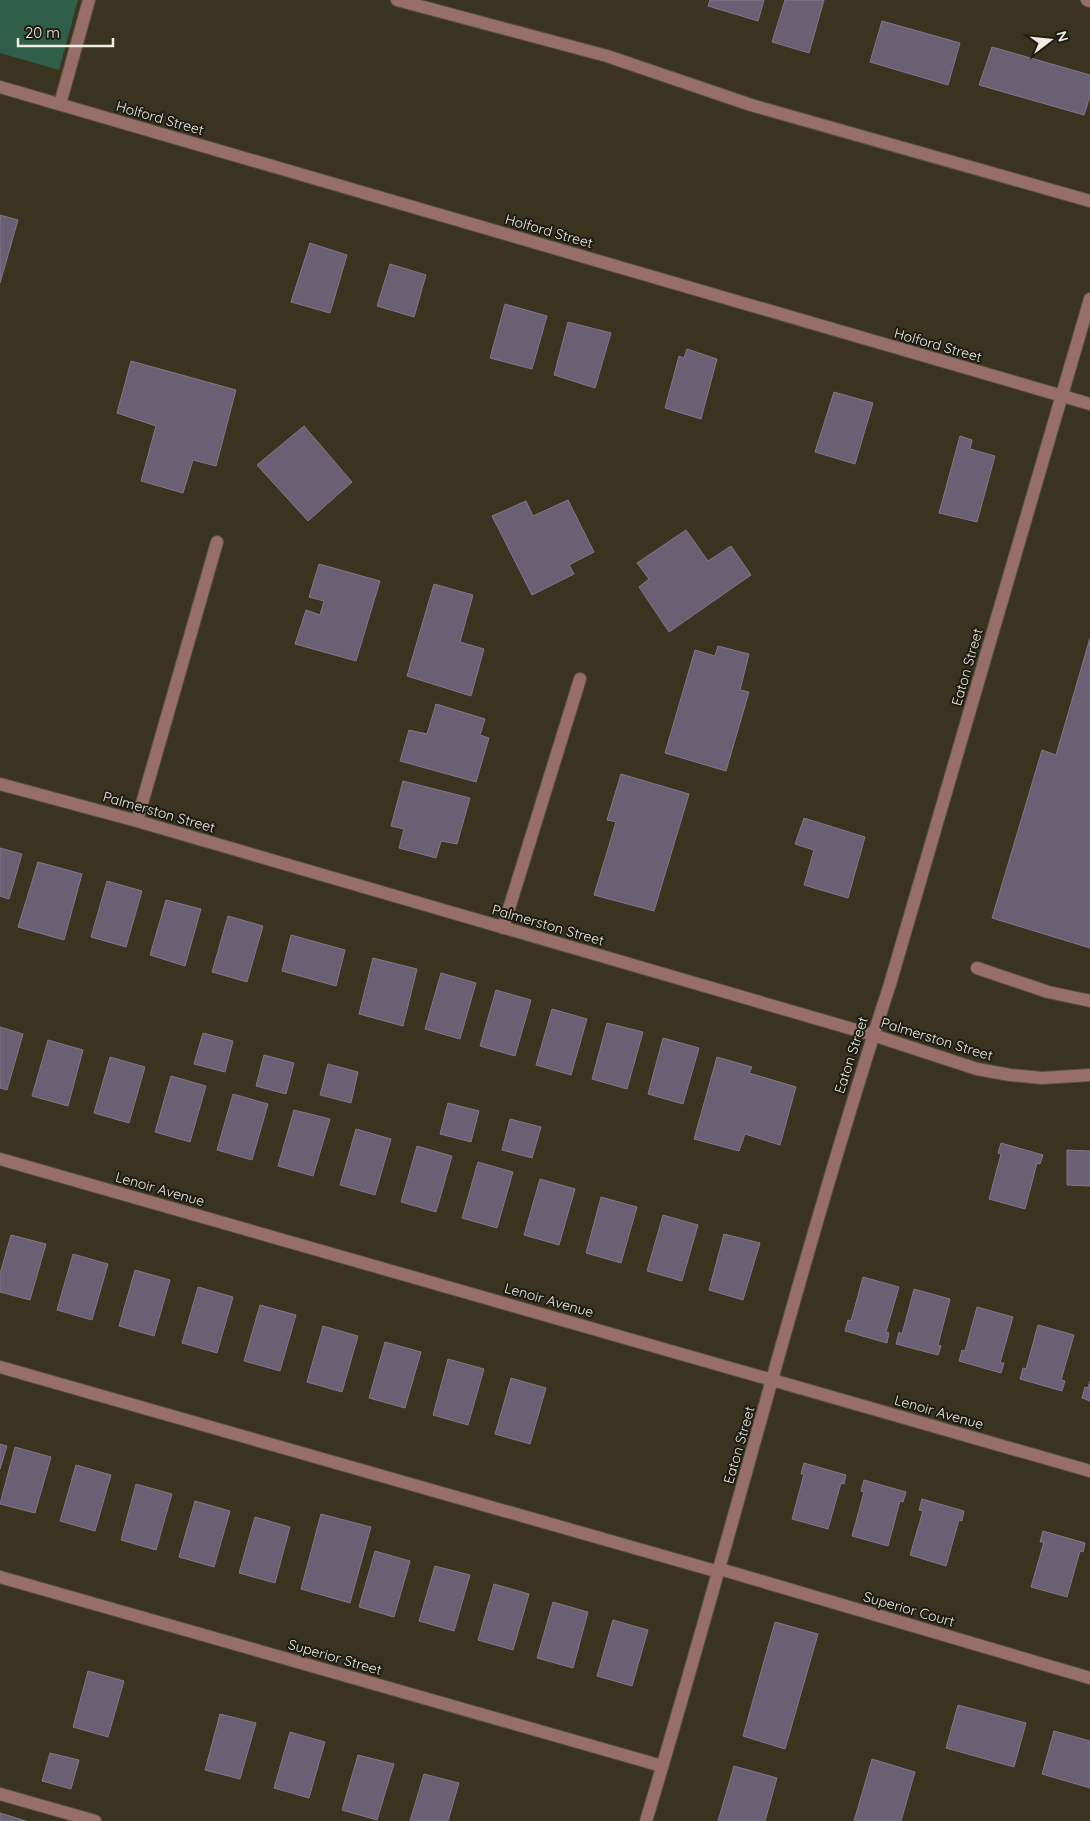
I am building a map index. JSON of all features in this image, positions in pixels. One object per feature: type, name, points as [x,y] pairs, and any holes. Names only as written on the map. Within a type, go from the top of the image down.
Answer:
[{"type":"street","points":[[60,104],[89,0]]},
{"type":"street","points":[[397,0],[607,56],[751,104],[1090,200]]},
{"type":"street","name":"Holford Street","points":[[0,87],[1090,404]]},
{"type":"street","name":"Eaton Street","points":[[646,1821],[856,1086],[892,974],[1090,299]]},
{"type":"street","points":[[138,821],[217,542]]},
{"type":"street","points":[[503,928],[580,679]]},
{"type":"street","name":"Palmerston Street","points":[[0,784],[138,821],[873,1035],[977,1069],[1042,1078],[1090,1075]]},
{"type":"street","points":[[977,968],[1048,992],[1090,1001]]},
{"type":"street","name":"Lenoir Avenue","points":[[0,1159],[1090,1470]]},
{"type":"street","name":"Superior Court","points":[[0,1367],[719,1570],[1090,1678]]},
{"type":"street","name":"Superior Street","points":[[0,1577],[662,1766]]},
{"type":"street","points":[[0,1794],[95,1821]]},
{"type":"green space","points":[[0,0],[78,0],[59,70],[0,53]]},
{"type":"building","points":[[710,0],[764,0],[758,21],[708,6]]},
{"type":"building","points":[[785,0],[824,0],[809,53],[772,42]]},
{"type":"building","points":[[882,21],[960,43],[948,85],[870,62]]},
{"type":"building","points":[[992,47],[1090,75],[1090,96],[1084,115],[979,85]]},
{"type":"building","points":[[0,215],[18,220],[0,283]]},
{"type":"building","points":[[310,243],[347,255],[330,313],[291,302]]},
{"type":"building","points":[[390,264],[426,275],[414,317],[377,306]]},
{"type":"building","points":[[505,304],[547,316],[532,369],[490,358]]},
{"type":"building","points":[[568,322],[611,333],[595,388],[554,375]]},
{"type":"building","points":[[687,349],[717,359],[701,419],[665,408],[679,356],[684,358]]},
{"type":"building","points":[[131,361],[236,390],[216,466],[193,460],[183,493],[141,481],[156,426],[117,413]]},
{"type":"building","points":[[834,392],[873,403],[855,464],[815,452]]},
{"type":"building","points":[[304,426],[352,482],[308,521],[257,465]]},
{"type":"building","points":[[960,436],[972,440],[970,449],[995,456],[977,522],[939,513]]},
{"type":"building","points":[[568,500],[594,552],[569,565],[574,574],[532,595],[492,516],[526,501],[533,516]]},
{"type":"building","points":[[686,530],[708,561],[731,546],[751,575],[669,632],[639,587],[649,579],[637,563]]},
{"type":"building","points":[[319,564],[380,581],[356,661],[295,644],[306,610],[320,615],[324,601],[309,597]]},
{"type":"building","points":[[434,584],[473,595],[460,642],[484,649],[471,696],[407,676]]},
{"type":"building","points":[[1090,638],[1090,948],[992,918],[1042,750],[1056,755]]},
{"type":"building","points":[[718,646],[749,654],[740,690],[749,692],[726,771],[665,753],[695,650],[715,656]]},
{"type":"building","points":[[436,704],[485,719],[480,735],[489,738],[476,782],[400,761],[409,730],[427,734]]},
{"type":"building","points":[[621,774],[689,794],[654,911],[594,895],[616,822],[607,820]]},
{"type":"building","points":[[403,781],[470,798],[457,844],[441,841],[436,858],[399,848],[404,829],[391,826]]},
{"type":"building","points":[[804,818],[865,837],[848,898],[804,885],[814,850],[795,844]]},
{"type":"building","points":[[0,848],[22,854],[9,899],[0,896]]},
{"type":"building","points":[[38,862],[82,874],[64,940],[18,927]]},
{"type":"building","points":[[107,881],[142,891],[126,947],[91,937]]},
{"type":"building","points":[[166,900],[201,909],[185,966],[150,955]]},
{"type":"building","points":[[228,916],[263,926],[247,982],[212,972]]},
{"type":"building","points":[[291,935],[345,950],[336,986],[282,971]]},
{"type":"building","points":[[373,958],[417,969],[403,1026],[359,1014]]},
{"type":"building","points":[[441,973],[476,983],[460,1039],[425,1029]]},
{"type":"building","points":[[496,990],[531,1000],[515,1056],[480,1046]]},
{"type":"building","points":[[552,1009],[587,1019],[571,1075],[536,1065]]},
{"type":"building","points":[[607,1023],[643,1032],[627,1089],[592,1079]]},
{"type":"building","points":[[0,1027],[23,1034],[7,1090],[0,1088]]},
{"type":"building","points":[[203,1033],[233,1041],[225,1072],[194,1064]]},
{"type":"building","points":[[663,1038],[699,1048],[683,1104],[648,1094]]},
{"type":"building","points":[[48,1040],[83,1050],[68,1106],[32,1096]]},
{"type":"building","points":[[264,1055],[294,1063],[286,1094],[256,1086]]},
{"type":"building","points":[[110,1057],[145,1067],[129,1123],[94,1113]]},
{"type":"building","points":[[717,1057],[752,1067],[749,1073],[796,1087],[780,1145],[745,1134],[739,1151],[694,1139]]},
{"type":"building","points":[[328,1064],[358,1072],[351,1103],[320,1095]]},
{"type":"building","points":[[171,1076],[206,1086],[190,1142],[155,1132]]},
{"type":"building","points":[[233,1094],[268,1104],[252,1160],[217,1150]]},
{"type":"building","points":[[448,1103],[479,1111],[471,1142],[440,1134]]},
{"type":"building","points":[[294,1110],[330,1119],[313,1176],[278,1166]]},
{"type":"building","points":[[510,1119],[541,1127],[532,1158],[502,1150]]},
{"type":"building","points":[[356,1129],[391,1139],[375,1195],[340,1185]]},
{"type":"building","points":[[1001,1143],[1043,1155],[1040,1164],[1037,1163],[1025,1209],[989,1199],[1001,1154],[998,1153]]},
{"type":"building","points":[[417,1146],[452,1156],[436,1212],[401,1202]]},
{"type":"building","points":[[1067,1150],[1090,1151],[1090,1186],[1067,1185]]},
{"type":"building","points":[[478,1162],[513,1172],[497,1228],[462,1218]]},
{"type":"building","points":[[540,1179],[575,1189],[559,1245],[524,1235]]},
{"type":"building","points":[[601,1197],[637,1207],[621,1263],[586,1253]]},
{"type":"building","points":[[663,1215],[698,1225],[682,1281],[647,1271]]},
{"type":"building","points":[[724,1234],[760,1243],[743,1300],[709,1290]]},
{"type":"building","points":[[11,1235],[46,1244],[30,1300],[0,1292],[0,1274]]},
{"type":"building","points":[[73,1254],[108,1264],[92,1320],[57,1310]]},
{"type":"building","points":[[135,1270],[170,1280],[154,1336],[119,1326]]},
{"type":"building","points":[[863,1277],[899,1287],[886,1332],[889,1333],[887,1343],[845,1331],[848,1320],[851,1321]]},
{"type":"building","points":[[198,1287],[233,1297],[217,1353],[182,1343]]},
{"type":"building","points":[[914,1289],[950,1299],[938,1345],[941,1346],[938,1355],[896,1344],[899,1332],[902,1334]]},
{"type":"building","points":[[260,1305],[296,1315],[280,1371],[244,1361]]},
{"type":"building","points":[[977,1307],[1013,1317],[1000,1363],[1004,1363],[1001,1373],[959,1361],[962,1350],[965,1351]]},
{"type":"building","points":[[1038,1325],[1074,1335],[1061,1380],[1065,1381],[1062,1391],[1020,1379],[1023,1368],[1026,1369]]},
{"type":"building","points":[[323,1326],[358,1336],[342,1392],[307,1382]]},
{"type":"building","points":[[385,1342],[421,1352],[405,1408],[369,1398]]},
{"type":"building","points":[[448,1359],[484,1369],[468,1425],[433,1415]]},
{"type":"building","points":[[511,1378],[546,1388],[530,1444],[495,1434]]},
{"type":"building","points":[[1090,1381],[1090,1401],[1082,1398],[1085,1387],[1088,1388]]},
{"type":"building","points":[[0,1444],[7,1446],[0,1469]]},
{"type":"building","points":[[15,1447],[51,1457],[35,1513],[0,1504]]},
{"type":"building","points":[[804,1463],[846,1475],[844,1484],[841,1483],[828,1529],[792,1519],[804,1474],[801,1474]]},
{"type":"building","points":[[76,1465],[111,1475],[95,1531],[60,1521]]},
{"type":"building","points":[[864,1480],[906,1492],[903,1502],[900,1501],[888,1546],[852,1536],[864,1492],[861,1491]]},
{"type":"building","points":[[136,1484],[172,1494],[156,1550],[121,1540]]},
{"type":"building","points":[[922,1499],[964,1511],[962,1521],[959,1520],[946,1566],[910,1555],[923,1511],[919,1510]]},
{"type":"building","points":[[195,1501],[230,1511],[214,1567],[179,1557]]},
{"type":"building","points":[[321,1514],[371,1527],[350,1603],[301,1589]]},
{"type":"building","points":[[255,1517],[290,1527],[275,1583],[239,1573]]},
{"type":"building","points":[[1043,1531],[1085,1543],[1083,1552],[1080,1551],[1067,1597],[1031,1587],[1044,1542],[1040,1542]]},
{"type":"building","points":[[375,1551],[410,1561],[394,1617],[359,1607]]},
{"type":"building","points":[[435,1566],[470,1575],[454,1631],[419,1621]]},
{"type":"building","points":[[494,1584],[529,1594],[513,1650],[478,1640]]},
{"type":"building","points":[[553,1602],[588,1612],[573,1668],[537,1658]]},
{"type":"building","points":[[613,1620],[648,1630],[632,1686],[597,1676]]},
{"type":"building","points":[[775,1622],[818,1634],[785,1749],[743,1736]]},
{"type":"building","points":[[88,1671],[124,1681],[108,1737],[73,1727]]},
{"type":"building","points":[[958,1705],[1026,1723],[1014,1767],[946,1748]]},
{"type":"building","points":[[220,1714],[256,1723],[240,1779],[205,1770]]},
{"type":"building","points":[[1054,1731],[1090,1741],[1090,1788],[1042,1774]]},
{"type":"building","points":[[290,1732],[325,1742],[309,1798],[274,1788]]},
{"type":"building","points":[[50,1753],[79,1760],[71,1789],[42,1781]]},
{"type":"building","points":[[358,1755],[394,1764],[377,1820],[342,1810]]},
{"type":"building","points":[[872,1759],[915,1772],[901,1821],[854,1821]]},
{"type":"building","points":[[734,1766],[777,1778],[765,1821],[718,1821]]},
{"type":"building","points":[[424,1774],[459,1783],[448,1821],[410,1821]]},
{"type":"building","points":[[0,1813],[26,1821],[0,1821]]}]
